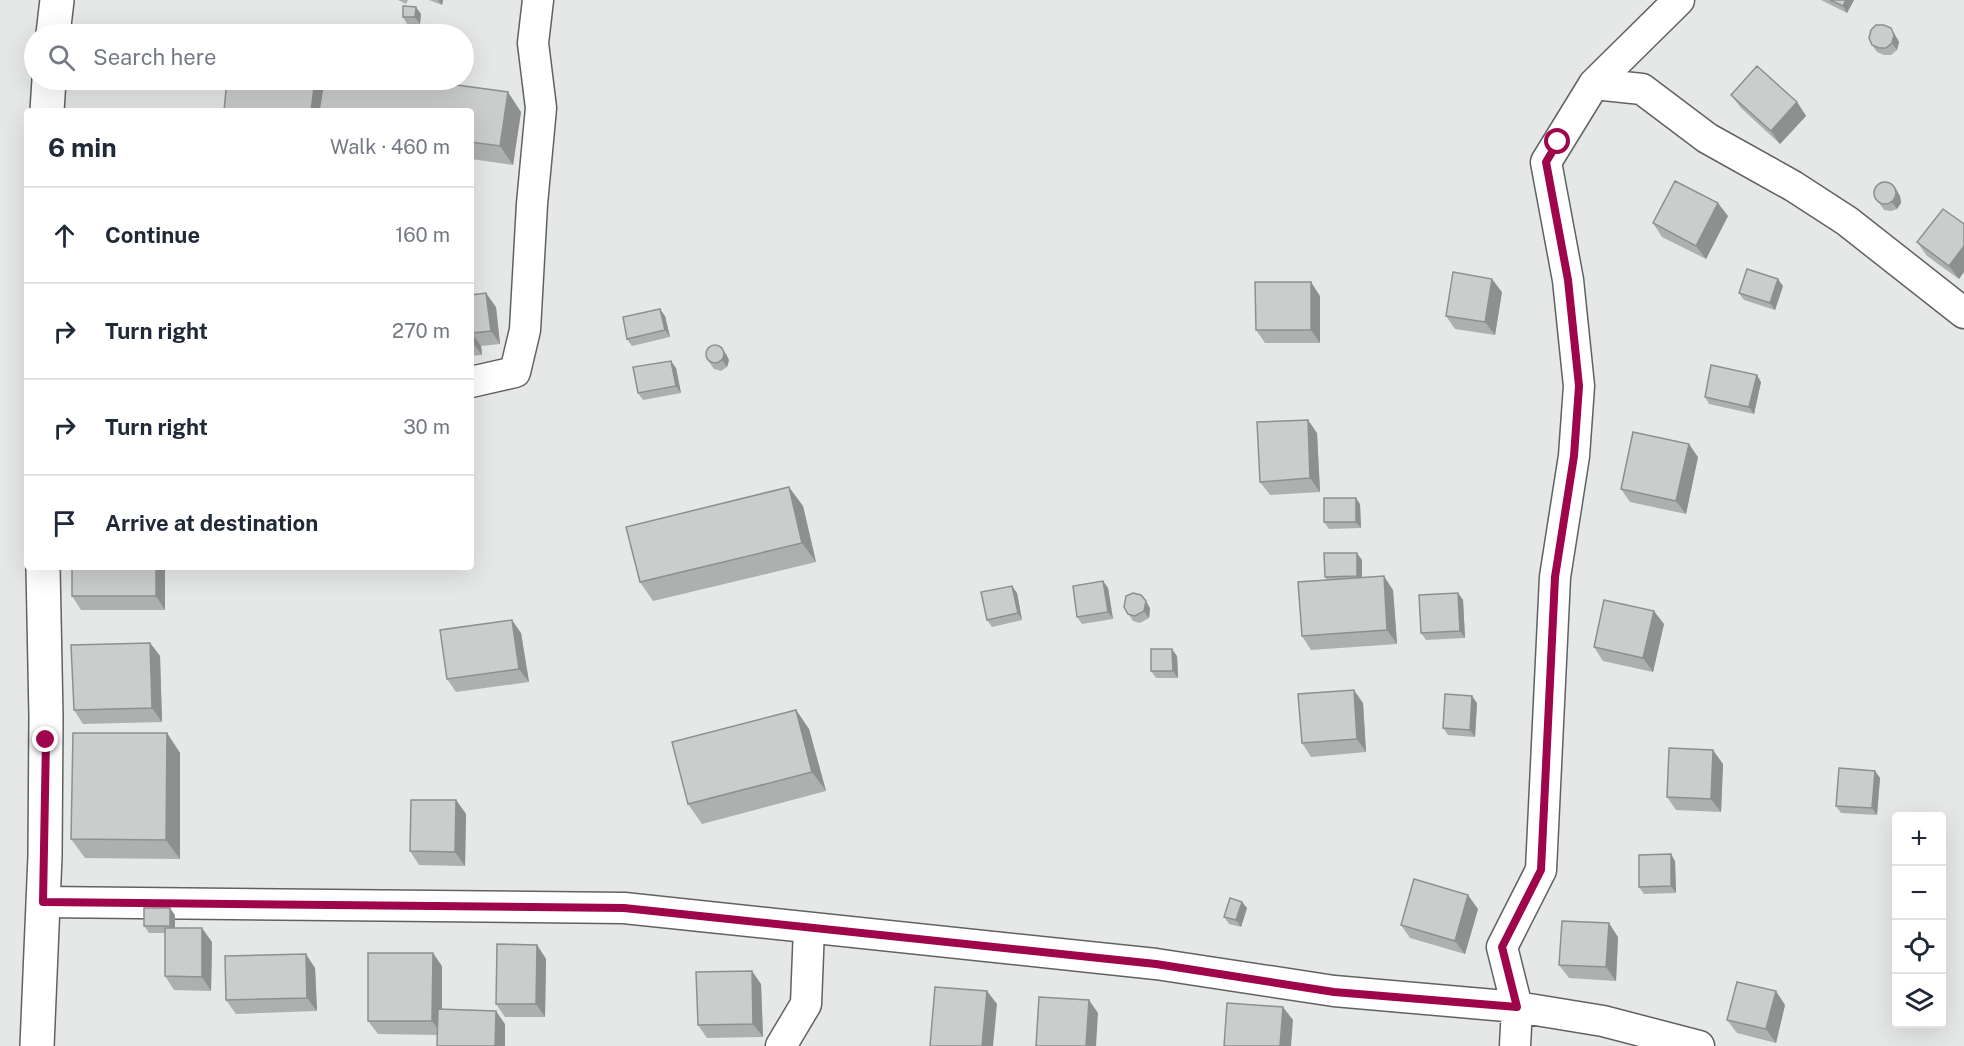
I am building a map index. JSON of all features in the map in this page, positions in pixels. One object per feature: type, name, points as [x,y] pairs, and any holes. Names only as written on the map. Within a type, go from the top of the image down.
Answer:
[{"type":"street","points":[[53,24],[57,0]]},
{"type":"street","points":[[474,381],[515,372],[525,330],[532,204],[541,108],[533,43],[538,0]]},
{"type":"street","points":[[1515,1046],[1517,1007],[1502,947],[1541,870],[1555,577],[1574,456],[1579,386],[1568,280],[1546,162],[1594,84],[1679,0]]},
{"type":"street","points":[[1594,84],[1642,89],[1707,138],[1793,186],[1847,221],[1964,313]]},
{"type":"street","points":[[46,108],[48,90]]},
{"type":"street","points":[[38,1046],[46,717],[43,570]]},
{"type":"street","points":[[43,902],[624,908],[1156,964],[1334,992],[1517,1007],[1603,1021],[1699,1046]]},
{"type":"street","points":[[781,1046],[806,1004],[809,928]]},
{"type":"building","points":[[1830,0],[1846,0],[1843,6]]},
{"type":"building","points":[[403,6],[416,7],[415,17],[403,17]]},
{"type":"building","points":[[1876,25],[1891,28],[1894,35],[1892,43],[1886,48],[1872,45],[1869,38],[1871,30]]},
{"type":"building","points":[[1757,66],[1797,102],[1771,131],[1731,95]]},
{"type":"building","points":[[474,87],[508,92],[500,146],[474,142],[474,108],[319,108],[322,90],[474,90]]},
{"type":"building","points":[[226,90],[314,90],[311,108],[224,108]]},
{"type":"building","points":[[1675,181],[1718,203],[1696,246],[1653,223]]},
{"type":"building","points":[[1885,182],[1895,189],[1896,193],[1889,203],[1885,204],[1875,197],[1874,193],[1881,183]]},
{"type":"building","points":[[1943,209],[1964,224],[1964,246],[1949,266],[1917,242]]},
{"type":"building","points":[[1747,269],[1778,279],[1770,303],[1739,293]]},
{"type":"building","points":[[1453,272],[1492,279],[1485,322],[1446,316]]},
{"type":"building","points":[[1255,282],[1311,282],[1311,330],[1256,330]]},
{"type":"building","points":[[486,293],[491,331],[474,333],[474,295]]},
{"type":"building","points":[[660,309],[665,330],[627,339],[623,317]]},
{"type":"building","points":[[711,345],[719,345],[724,350],[722,361],[711,363],[706,358],[706,350]]},
{"type":"building","points":[[671,361],[676,386],[638,393],[633,367]]},
{"type":"building","points":[[1711,365],[1757,375],[1749,407],[1705,397]]},
{"type":"building","points":[[1308,420],[1310,478],[1260,482],[1257,422]]},
{"type":"building","points":[[1633,432],[1689,444],[1676,501],[1621,489]]},
{"type":"building","points":[[789,487],[802,543],[640,582],[626,527]]},
{"type":"building","points":[[1324,498],[1356,498],[1356,522],[1324,522]]},
{"type":"building","points":[[1324,553],[1357,553],[1357,576],[1325,577]]},
{"type":"building","points":[[72,570],[156,570],[156,596],[72,596]]},
{"type":"building","points":[[1384,576],[1387,630],[1302,636],[1298,582]]},
{"type":"building","points":[[1103,581],[1108,612],[1077,617],[1073,586]]},
{"type":"building","points":[[1012,586],[1018,613],[987,620],[981,592]]},
{"type":"building","points":[[1133,593],[1141,595],[1146,601],[1144,611],[1135,616],[1128,614],[1124,607],[1126,596]]},
{"type":"building","points":[[1458,593],[1460,631],[1421,633],[1419,595]]},
{"type":"building","points":[[1604,600],[1654,611],[1643,658],[1594,647]]},
{"type":"building","points":[[512,620],[519,669],[447,679],[440,630]]},
{"type":"building","points":[[150,643],[152,708],[74,710],[71,645]]},
{"type":"building","points":[[1151,649],[1172,649],[1173,671],[1151,671]]},
{"type":"building","points":[[1354,690],[1357,739],[1302,743],[1298,694]]},
{"type":"building","points":[[1445,694],[1472,696],[1470,730],[1443,728]]},
{"type":"building","points":[[796,710],[812,772],[688,804],[672,742]]},
{"type":"building","points":[[73,733],[167,733],[166,840],[71,839]]},
{"type":"building","points":[[1669,748],[1713,750],[1711,799],[1667,797]]},
{"type":"building","points":[[1839,768],[1875,771],[1872,808],[1836,806]]},
{"type":"building","points":[[411,800],[456,800],[455,852],[410,851]]},
{"type":"building","points":[[1671,854],[1671,886],[1639,887],[1639,855]]},
{"type":"building","points":[[1414,879],[1468,895],[1455,941],[1401,925]]},
{"type":"building","points":[[1230,898],[1242,902],[1236,920],[1224,917]]},
{"type":"building","points":[[144,908],[170,908],[170,926],[144,926]]},
{"type":"building","points":[[1562,921],[1609,923],[1606,967],[1559,965]]},
{"type":"building","points":[[165,928],[202,928],[202,977],[165,976]]},
{"type":"building","points":[[497,944],[537,945],[536,1004],[496,1004]]},
{"type":"building","points":[[368,953],[433,953],[432,1021],[368,1021]]},
{"type":"building","points":[[306,954],[307,998],[226,1000],[225,956]]},
{"type":"building","points":[[752,971],[753,1024],[698,1025],[696,972]]},
{"type":"building","points":[[1737,982],[1776,991],[1766,1029],[1727,1020]]},
{"type":"building","points":[[935,987],[987,991],[982,1046],[930,1046]]},
{"type":"building","points":[[1039,997],[1089,1000],[1086,1046],[1036,1046]]},
{"type":"building","points":[[1227,1003],[1283,1007],[1280,1046],[1224,1046]]},
{"type":"building","points":[[438,1009],[496,1011],[495,1046],[437,1046]]},
{"type":"route","points":[[46,740],[43,902],[624,908],[1156,964],[1334,992],[1517,1007],[1502,947],[1541,870],[1555,577],[1574,456],[1579,386],[1568,280],[1546,162],[1558,142]]}]
